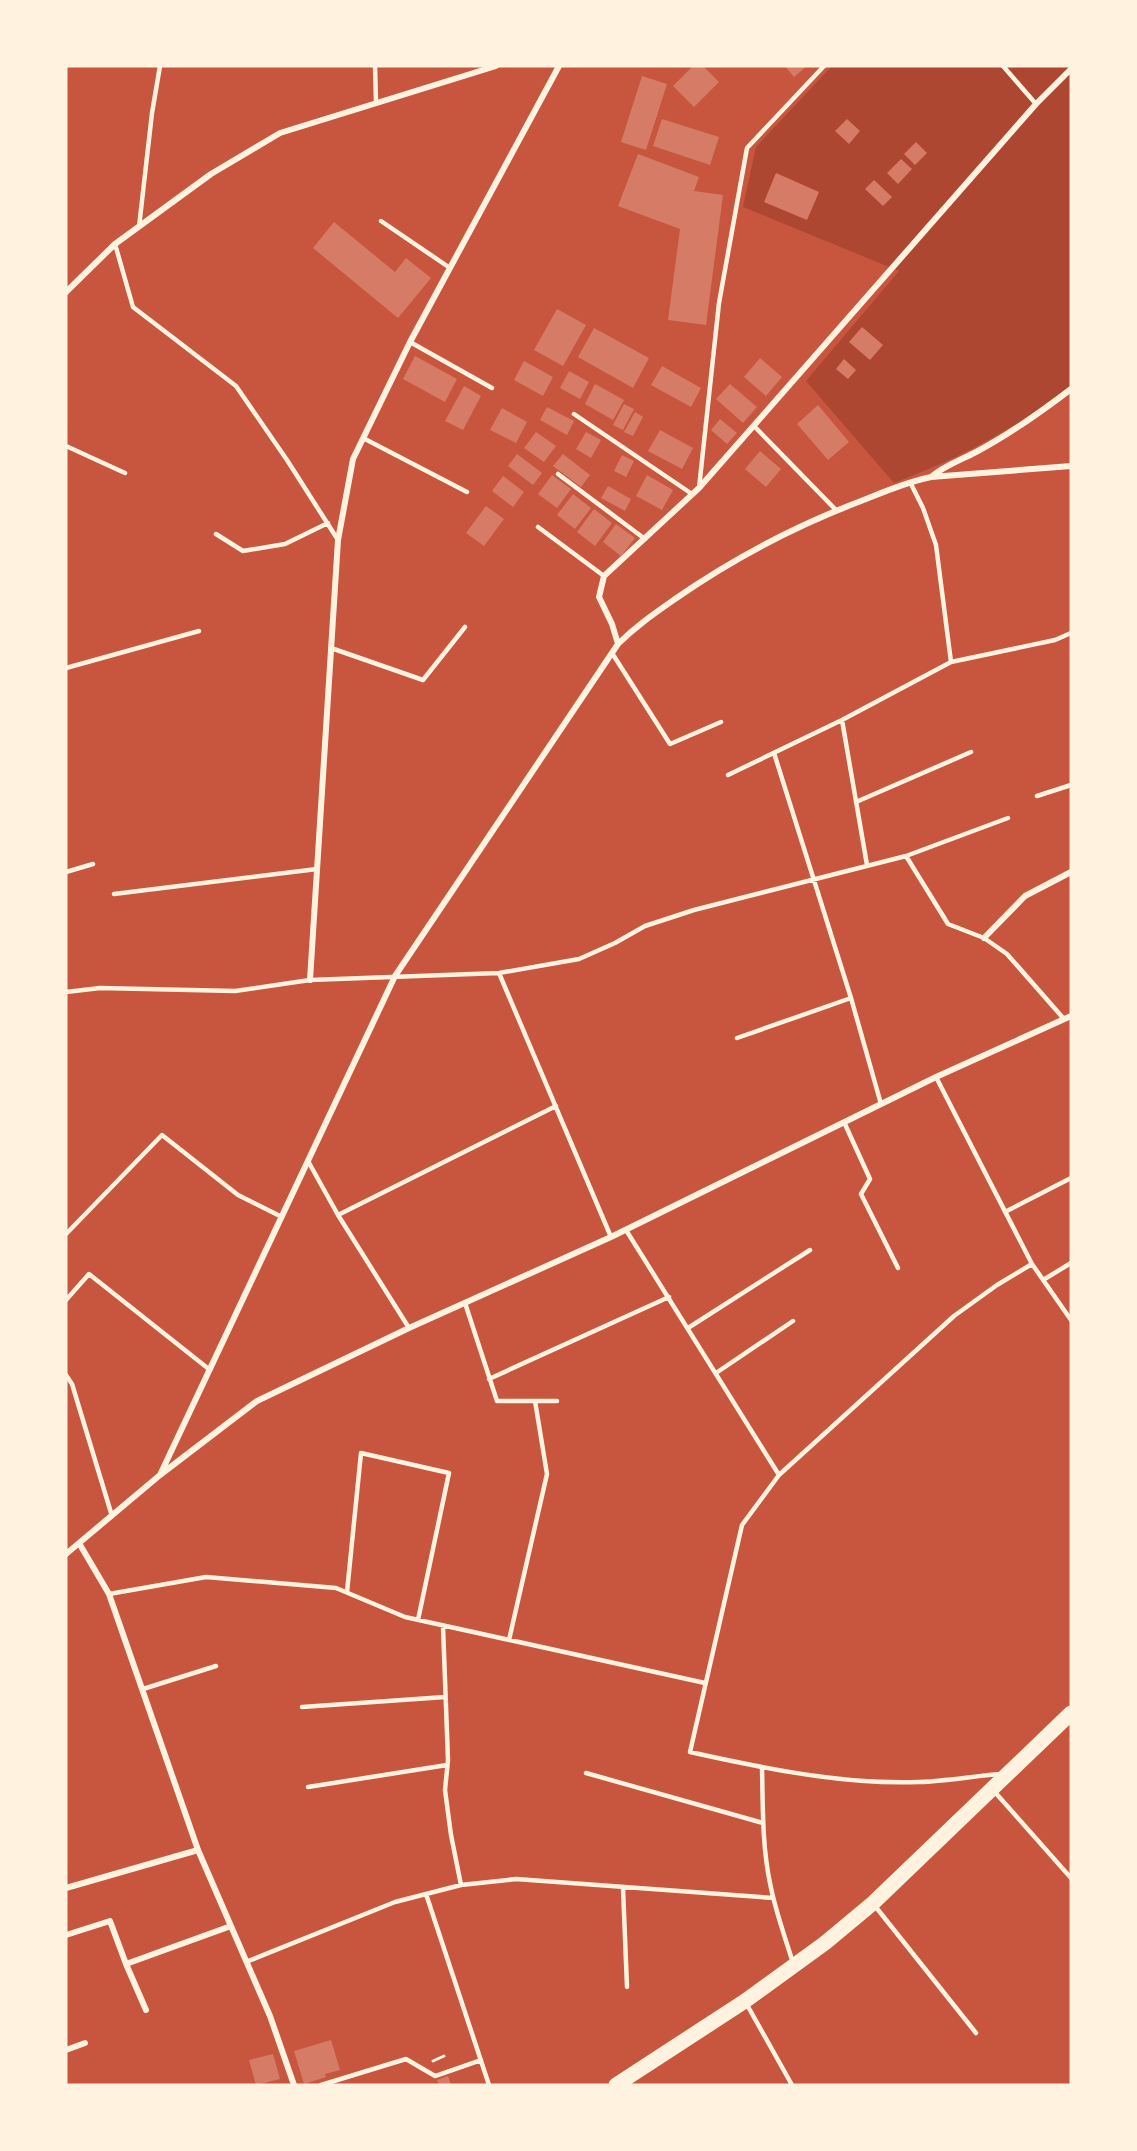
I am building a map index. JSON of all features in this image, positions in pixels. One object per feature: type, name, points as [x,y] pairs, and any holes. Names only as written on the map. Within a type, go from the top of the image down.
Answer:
[{"type":"main road","points":[[616,2085],[744,2001],[825,1943],[873,1903],[1071,1713]]},
{"type":"street","points":[[66,292],[115,244],[211,174],[280,133],[481,68],[496,66]]},
{"type":"street","points":[[310,980],[338,540],[353,459],[410,342],[559,66]]},
{"type":"street","points":[[618,644],[612,624],[599,597],[604,576],[699,488],[1036,104],[1071,69]]},
{"type":"street","points":[[931,477],[940,469],[977,451],[1021,424],[1071,389]]},
{"type":"street","points":[[160,1475],[395,976],[618,644],[635,627],[693,586],[768,542],[836,510],[910,482],[931,477],[1071,466]]},
{"type":"street","points":[[984,938],[1025,896],[1071,872]]},
{"type":"street","points":[[66,1554],[160,1475],[257,1401],[409,1328],[626,1230],[936,1077],[1071,1016]]},
{"type":"street","points":[[79,1543],[109,1594],[198,1850],[270,2016],[294,2085]]},
{"type":"street","points":[[66,1888],[198,1850]]},
{"type":"street","points":[[66,1935],[110,1921],[146,2010]]},
{"type":"street","points":[[126,1965],[231,1926]]},
{"type":"street","points":[[66,2050],[85,2043]]},
{"type":"lane","points":[[139,227],[152,113],[160,66]]},
{"type":"lane","points":[[375,66],[376,102]]},
{"type":"lane","points":[[699,488],[719,303],[747,148],[824,66]]},
{"type":"lane","points":[[1003,66],[1036,104]]},
{"type":"lane","points":[[381,220],[450,268]]},
{"type":"lane","points":[[115,244],[133,307],[236,386],[338,540]]},
{"type":"lane","points":[[410,342],[492,388]]},
{"type":"lane","points":[[574,414],[692,494]]},
{"type":"lane","points":[[754,426],[836,510]]},
{"type":"lane","points":[[363,438],[467,492]]},
{"type":"lane","points":[[66,446],[125,473]]},
{"type":"lane","points":[[558,474],[645,539]]},
{"type":"lane","points":[[910,482],[923,508],[936,545],[951,662]]},
{"type":"lane","points":[[216,534],[243,551],[285,544],[328,523]]},
{"type":"lane","points":[[538,527],[604,576]]},
{"type":"lane","points":[[331,648],[423,680],[465,627]]},
{"type":"lane","points":[[66,668],[199,631]]},
{"type":"lane","points":[[728,775],[842,720],[951,662],[1055,640],[1071,633]]},
{"type":"lane","points":[[612,653],[670,744],[721,722]]},
{"type":"lane","points":[[842,720],[867,865]]},
{"type":"lane","points":[[856,802],[971,752]]},
{"type":"lane","points":[[774,753],[851,999],[880,1104]]},
{"type":"lane","points":[[1037,796],[1071,785]]},
{"type":"lane","points":[[66,992],[100,988],[235,991],[310,980],[499,973],[579,959],[615,944],[645,926],[694,910],[906,856],[1008,818]]},
{"type":"lane","points":[[906,856],[948,924],[984,938],[1007,954],[1064,1019]]},
{"type":"lane","points":[[66,872],[93,864]]},
{"type":"lane","points":[[114,894],[317,868]]},
{"type":"lane","points":[[499,973],[611,1237]]},
{"type":"lane","points":[[737,1038],[851,999]]},
{"type":"lane","points":[[936,1077],[1032,1264],[1071,1320]]},
{"type":"lane","points":[[338,1215],[556,1106]]},
{"type":"lane","points":[[844,1122],[870,1179],[861,1194],[898,1268]]},
{"type":"lane","points":[[66,1234],[162,1135],[238,1195],[282,1217]]},
{"type":"lane","points":[[308,1161],[338,1215],[409,1328]]},
{"type":"lane","points":[[1005,1212],[1071,1178]]},
{"type":"lane","points":[[626,1230],[778,1475]]},
{"type":"lane","points":[[688,1328],[810,1250]]},
{"type":"lane","points":[[1043,1280],[1071,1263]]},
{"type":"lane","points":[[1008,1773],[918,1782],[872,1781],[762,1768],[690,1752],[742,1525],[778,1475],[954,1316],[997,1285],[1032,1264]]},
{"type":"lane","points":[[66,1300],[89,1274],[210,1370]]},
{"type":"lane","points":[[489,1379],[669,1297]]},
{"type":"lane","points":[[465,1303],[497,1401],[557,1401]]},
{"type":"lane","points":[[716,1373],[793,1322]]},
{"type":"lane","points":[[66,1375],[73,1387],[112,1516]]},
{"type":"lane","points":[[66,1392],[73,1387]]},
{"type":"lane","points":[[509,1640],[548,1474],[535,1401]]},
{"type":"lane","points":[[347,1592],[362,1453],[449,1473],[418,1620]]},
{"type":"lane","points":[[109,1594],[206,1577],[336,1588],[405,1617],[705,1683]]},
{"type":"lane","points":[[443,1626],[446,1790],[462,1885]]},
{"type":"lane","points":[[142,1689],[216,1666]]},
{"type":"lane","points":[[302,1707],[446,1697]]},
{"type":"lane","points":[[308,1787],[447,1765]]},
{"type":"lane","points":[[762,1768],[767,1869],[773,1898],[794,1965]]},
{"type":"lane","points":[[586,1773],[763,1823]]},
{"type":"lane","points":[[992,1789],[1071,1878]]},
{"type":"lane","points":[[246,1962],[394,1902],[462,1885],[516,1880],[773,1898]]},
{"type":"lane","points":[[623,1888],[627,1987]]},
{"type":"lane","points":[[426,1894],[489,2085]]},
{"type":"lane","points":[[873,1903],[976,2033]]},
{"type":"lane","points":[[744,2001],[792,2085]]},
{"type":"lane","points":[[321,2085],[406,2060],[435,2076],[480,2060]]},
{"type":"shaded area","points":[[832,66],[1071,66],[1071,385],[1031,415],[987,441],[941,464],[894,483],[806,381],[899,271],[743,207],[756,147]]},
{"type":"building","points":[[693,66],[703,66],[719,82],[694,107],[673,86]]},
{"type":"building","points":[[785,66],[807,66],[794,77]]},
{"type":"building","points":[[642,76],[667,84],[646,150],[621,142]]},
{"type":"building","points":[[662,119],[719,137],[710,165],[653,146]]},
{"type":"building","points":[[847,119],[860,131],[849,144],[835,131]]},
{"type":"building","points":[[916,142],[927,153],[915,165],[904,154]]},
{"type":"building","points":[[638,154],[699,177],[694,191],[723,195],[706,325],[668,320],[680,229],[618,206]]},
{"type":"building","points":[[901,159],[912,169],[898,184],[887,173]]},
{"type":"building","points":[[776,173],[819,192],[807,220],[764,202]]},
{"type":"building","points":[[874,180],[892,197],[883,206],[865,189]]},
{"type":"building","points":[[334,222],[395,272],[406,258],[431,278],[398,318],[313,248]]},
{"type":"building","points":[[557,309],[586,325],[563,366],[534,350]]},
{"type":"building","points":[[862,327],[883,345],[870,360],[849,342]]},
{"type":"building","points":[[594,328],[649,358],[633,388],[578,357]]},
{"type":"building","points":[[415,356],[457,379],[445,402],[403,379]]},
{"type":"building","points":[[760,358],[782,377],[766,396],[744,377]]},
{"type":"building","points":[[844,359],[856,370],[848,379],[836,369]]},
{"type":"building","points":[[524,361],[553,377],[543,396],[514,380]]},
{"type":"building","points":[[662,366],[701,388],[691,407],[651,385]]},
{"type":"building","points":[[569,371],[589,382],[580,399],[560,388]]},
{"type":"building","points":[[595,384],[624,400],[613,420],[585,404]]},
{"type":"building","points":[[730,384],[757,407],[743,423],[716,399]]},
{"type":"building","points":[[464,386],[481,396],[463,430],[445,421]]},
{"type":"building","points":[[624,404],[634,409],[623,430],[613,425]]},
{"type":"building","points":[[818,405],[849,442],[828,460],[797,424]]},
{"type":"building","points":[[547,407],[574,421],[567,435],[540,420]]},
{"type":"building","points":[[502,408],[527,422],[516,443],[490,430]]},
{"type":"building","points":[[635,412],[643,417],[633,436],[624,432]]},
{"type":"building","points":[[720,419],[737,433],[727,444],[711,430]]},
{"type":"building","points":[[660,430],[693,448],[682,469],[648,451]]},
{"type":"building","points":[[536,432],[556,446],[544,462],[524,448]]},
{"type":"building","points":[[586,432],[601,440],[591,458],[576,449]]},
{"type":"building","points":[[760,451],[781,469],[766,487],[745,469]]},
{"type":"building","points":[[517,454],[542,473],[533,485],[508,466]]},
{"type":"building","points":[[563,454],[590,475],[581,487],[553,466]]},
{"type":"building","points":[[622,455],[634,461],[626,477],[614,471]]},
{"type":"building","points":[[552,475],[571,489],[557,508],[538,494]]},
{"type":"building","points":[[647,475],[673,490],[662,510],[636,496]]},
{"type":"building","points":[[503,476],[524,492],[513,507],[492,491]]},
{"type":"building","points":[[608,486],[631,499],[625,511],[601,498]]},
{"type":"building","points":[[573,494],[591,508],[575,529],[557,515]]},
{"type":"building","points":[[486,506],[504,519],[484,546],[466,533]]},
{"type":"building","points":[[594,509],[612,523],[595,546],[577,532]]},
{"type":"building","points":[[616,524],[635,538],[621,556],[603,542]]},
{"type":"building","points":[[331,2040],[340,2070],[304,2084],[294,2051]]},
{"type":"building","points":[[273,2054],[280,2079],[256,2085],[249,2060]]},
{"type":"building","points":[[448,2076],[451,2085],[439,2085],[437,2080]]}]
